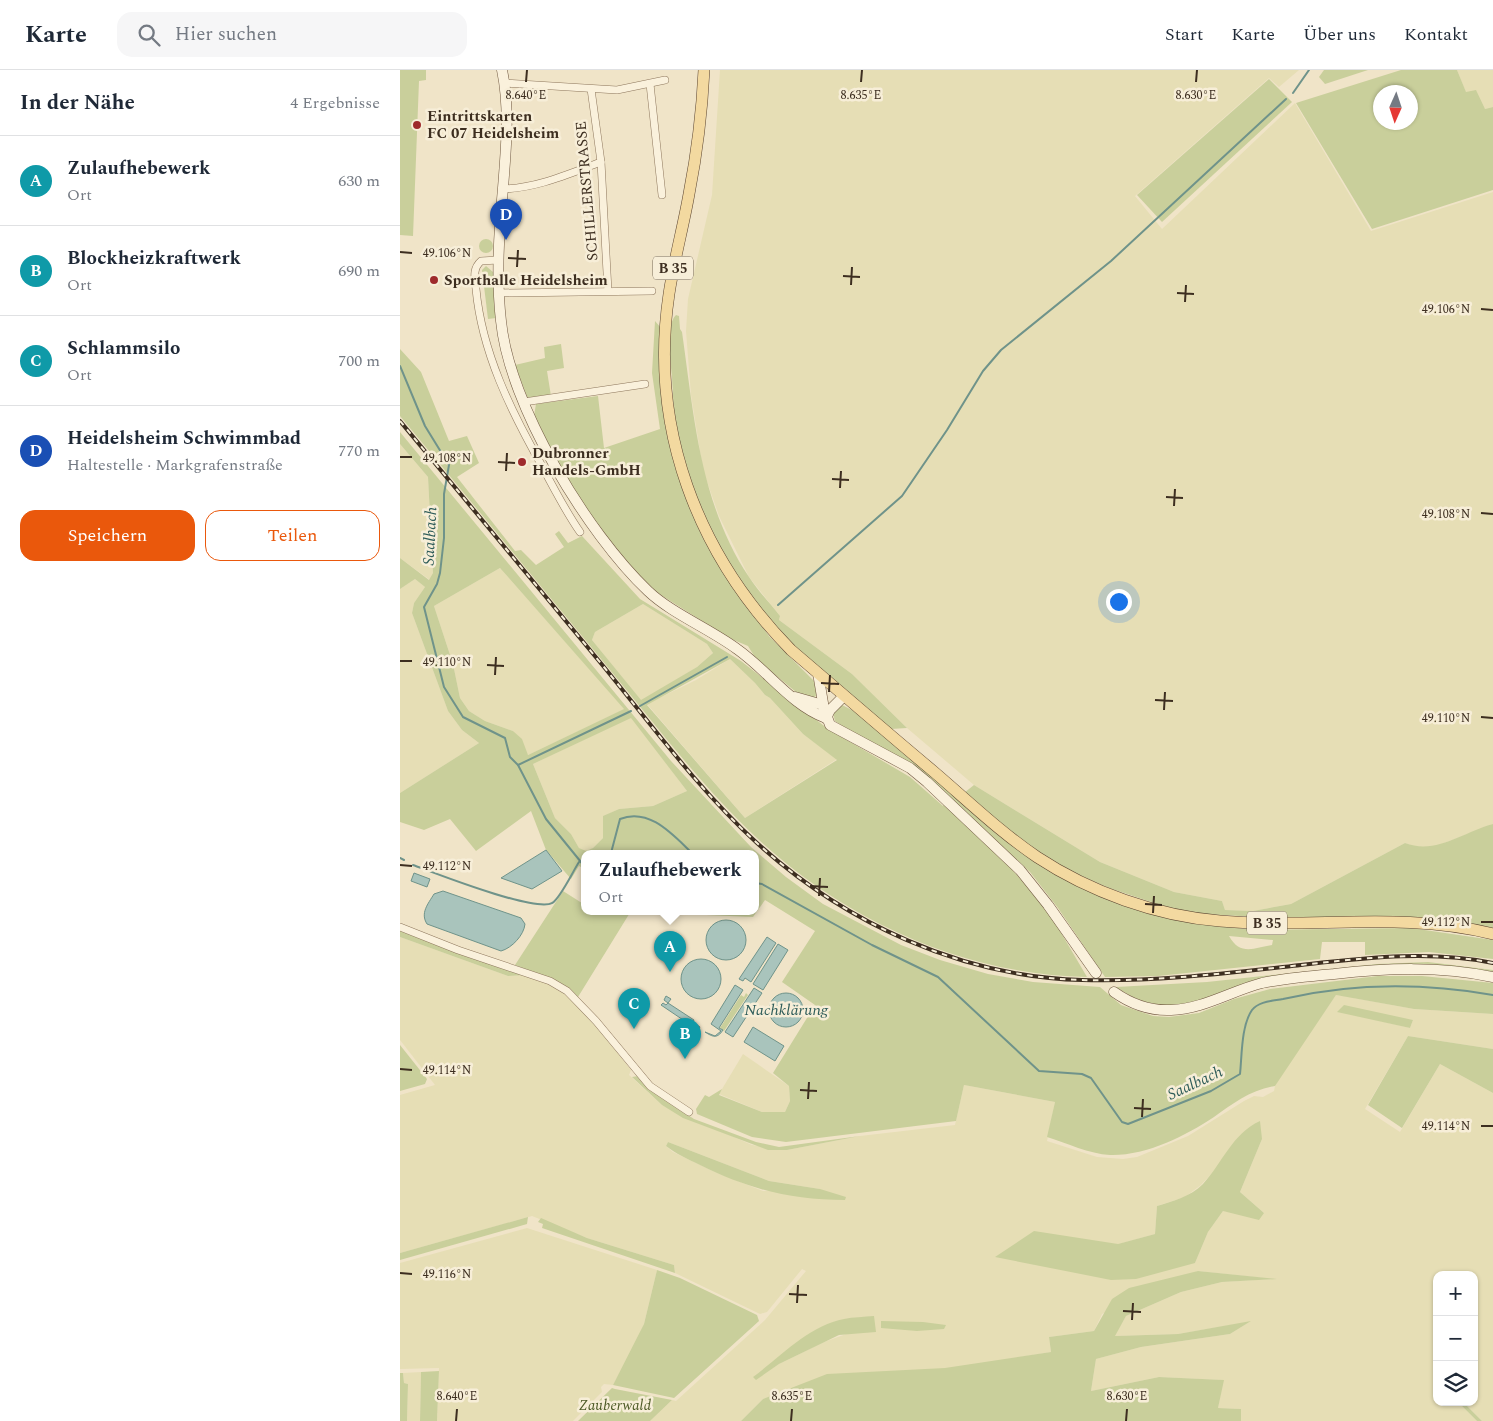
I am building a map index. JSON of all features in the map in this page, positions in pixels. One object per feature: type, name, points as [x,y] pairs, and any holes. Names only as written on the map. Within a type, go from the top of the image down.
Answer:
[{"type":"main road","points":[[502,70],[505,83],[507,120],[498,260],[498,293],[504,341],[512,372],[524,402],[550,455],[590,522],[649,592],[737,649],[803,706],[826,718],[834,728],[910,768],[927,782],[1020,870],[1048,905],[1096,973]]},
{"type":"main road","name":"B 35","points":[[704,70],[699,136],[668,295],[665,382],[670,422],[679,467],[693,503],[728,572],[766,625],[818,673],[1023,847],[1051,865],[1108,893],[1179,915],[1217,921],[1256,923],[1413,922],[1493,934]]},
{"type":"main road","points":[[818,673],[826,718]]},
{"type":"main road","points":[[823,705],[840,692]]},
{"type":"main road","points":[[826,718],[840,692]]},
{"type":"main road","points":[[789,694],[823,705]]},
{"type":"main road","points":[[1114,992],[1139,1005],[1170,1010],[1187,1009],[1263,983],[1378,969],[1428,968],[1493,976]]},
{"type":"street","points":[[505,83],[617,90],[665,80]]},
{"type":"street","points":[[650,84],[662,195]]},
{"type":"street","name":"SCHILLERSTRASSE","points":[[590,89],[600,162],[608,291]]},
{"type":"street","points":[[503,189],[522,188],[554,180],[600,162]]},
{"type":"street","points":[[498,260],[481,261],[475,272],[480,314],[489,353],[497,376],[526,437],[580,532]]},
{"type":"street","points":[[498,293],[652,291]]},
{"type":"street","points":[[524,402],[645,384]]},
{"type":"street","points":[[400,927],[458,950],[550,981],[567,991],[591,1016],[650,1086],[689,1112]]},
{"type":"shaded area","points":[[720,70],[1299,70],[1279,87],[1269,78],[1135,196],[1162,229],[1295,103],[1371,231],[1493,192],[1493,824],[1434,847],[1418,848],[1405,843],[1291,904],[1253,911],[1225,910],[1222,901],[1174,892],[1100,862],[974,785],[907,728],[852,674],[779,620],[780,616],[749,577],[719,516],[703,470],[691,395],[686,331],[688,299],[712,195]]},
{"type":"shaded area","points":[[1457,70],[1493,70],[1493,107],[1485,109],[1466,93]]},
{"type":"shaded area","points":[[400,444],[428,477],[433,573],[430,580],[400,558]]},
{"type":"shaded area","points":[[500,568],[625,709],[528,755],[513,731],[485,721],[469,711],[460,698],[453,664],[434,606]]},
{"type":"shaded area","points":[[415,579],[425,587],[414,603],[412,613],[448,711],[462,730],[479,743],[400,793],[400,589]]},
{"type":"shaded area","points":[[643,604],[707,644],[713,653],[697,667],[641,701],[592,640],[595,632]]},
{"type":"shaded area","points":[[730,659],[803,734],[837,759],[745,818],[647,704],[696,680]]},
{"type":"shaded area","points":[[631,717],[687,791],[653,806],[619,809],[604,816],[603,838],[593,848],[582,850],[579,848],[571,834],[555,818],[533,764]]},
{"type":"shaded area","points":[[400,937],[508,976],[526,975],[548,983],[566,994],[590,1018],[631,1070],[629,1075],[662,1105],[752,1145],[787,1150],[860,1136],[955,1125],[964,1085],[1055,1102],[1047,1141],[1097,1157],[1123,1159],[1137,1157],[1188,1136],[1254,1096],[1263,1097],[1274,1091],[1276,1081],[1336,995],[1414,1009],[1493,1014],[1493,1049],[1408,1036],[1365,1109],[1400,1132],[1440,1064],[1493,1093],[1493,1421],[1482,1421],[1467,1406],[1478,1406],[1478,1271],[1433,1271],[1433,1406],[1462,1406],[1477,1421],[1241,1421],[1241,1409],[1218,1408],[1223,1380],[1159,1377],[1091,1391],[1096,1359],[1141,1347],[1230,1334],[1249,1322],[1178,1334],[1114,1336],[1126,1316],[1181,1292],[1222,1282],[1273,1279],[1198,1271],[1102,1314],[1094,1331],[1049,1337],[1051,1352],[763,1399],[741,1421],[650,1421],[672,1400],[676,1401],[765,1320],[806,1271],[802,1269],[767,1312],[760,1314],[675,1273],[674,1265],[587,1238],[532,1216],[400,1253],[400,1095],[435,1085],[400,1040]],"holes":[[[1338,1011],[1413,1020],[1410,1028]],[[1262,1139],[1240,1192],[1264,1213],[1223,1211],[1208,1232],[1195,1263],[1119,1244],[1155,1234],[1157,1206],[1185,1197],[1201,1185],[1214,1171]],[[668,1142],[769,1181],[820,1189],[763,1191],[715,1172],[673,1152],[666,1146]],[[828,1324],[849,1333],[824,1342],[779,1364],[756,1379],[754,1377],[808,1336]]]},
{"type":"shaded area","points":[[743,1054],[789,1086],[790,1101],[785,1112],[762,1112],[719,1094]]},
{"type":"shaded area","points":[[527,1228],[657,1270],[644,1324],[634,1347],[613,1385],[604,1384],[601,1387],[602,1392],[573,1421],[437,1421],[439,1368],[400,1369],[400,1263]]},
{"type":"shaded area","points":[[421,1372],[420,1421],[407,1421],[408,1384],[404,1383],[403,1373]]},
{"type":"green space","points":[[400,70],[426,70],[426,80],[419,81],[413,236],[400,235]]},
{"type":"green space","points":[[1324,70],[1368,70],[1325,84],[1319,77]]},
{"type":"green space","points":[[1401,70],[1457,70],[1466,92],[1476,90],[1485,109],[1493,107],[1493,190],[1372,229],[1296,103]]},
{"type":"green space","points":[[1269,79],[1292,102],[1162,222],[1137,195]]},
{"type":"green space","points":[[483,239],[489,239],[493,246],[489,253],[483,253],[479,249],[479,243]]},
{"type":"green space","points":[[486,266],[493,272],[496,318],[488,319],[482,270]]},
{"type":"green space","points":[[676,315],[679,316],[696,427],[709,490],[733,549],[753,582],[780,616],[779,620],[852,674],[907,728],[891,729],[802,654],[769,621],[731,569],[701,511],[681,450],[673,404],[670,345],[671,327]]},
{"type":"green space","points":[[655,321],[661,328],[662,396],[721,569],[769,636],[815,682],[818,694],[813,698],[796,692],[756,659],[748,646],[729,638],[653,590],[607,540],[569,483],[534,416],[536,404],[598,396],[604,448],[660,429],[652,373]]},
{"type":"green space","points":[[561,344],[564,368],[547,371],[551,396],[528,399],[515,365],[545,358],[544,347]]},
{"type":"green space","points":[[400,349],[421,372],[449,441],[467,436],[479,463],[457,477],[515,551],[521,550],[536,565],[564,547],[555,534],[559,531],[568,543],[582,536],[640,599],[741,661],[828,729],[910,777],[943,806],[944,803],[993,849],[1046,907],[1087,977],[1042,974],[997,966],[953,954],[910,938],[869,918],[830,895],[792,868],[737,819],[698,777],[400,416]],"holes":[[[643,604],[707,644],[713,653],[697,667],[641,700],[592,640],[595,632]],[[730,659],[803,734],[837,760],[745,818],[647,705]]]},
{"type":"green space","points":[[400,432],[671,761],[754,850],[588,850],[603,838],[603,816],[619,809],[653,806],[687,791],[631,718],[533,764],[555,818],[571,834],[579,848],[584,850],[581,850],[581,867],[579,866],[571,879],[546,850],[531,811],[476,851],[450,819],[424,830],[400,822],[400,793],[479,743],[462,730],[448,711],[412,613],[414,603],[425,587],[415,579],[400,589],[400,558],[429,580],[433,573],[428,477],[400,444]],"holes":[[[500,568],[624,709],[528,755],[522,739],[513,731],[485,721],[469,711],[460,698],[453,664],[434,606]]]},
{"type":"green space","points":[[842,705],[854,711],[960,801],[1043,866],[1192,923],[1257,930],[1411,928],[1493,940],[1493,959],[1429,952],[1365,955],[1365,942],[1322,942],[1320,959],[1158,976],[1105,977],[1058,908],[1030,872],[957,804],[835,721],[833,713]],"holes":[[[1229,936],[1273,940],[1272,945],[1248,949],[1238,946]]]},
{"type":"green space","points":[[974,785],[1100,862],[1174,892],[1222,901],[1225,910],[1253,911],[1291,904],[1405,843],[1416,846],[1439,844],[1493,824],[1493,930],[1184,913],[1109,888],[1065,869],[1023,843],[964,793]]},
{"type":"green space","points":[[759,854],[786,877],[823,904],[901,945],[940,960],[988,974],[1033,982],[1100,987],[1121,1005],[1153,1016],[1169,1017],[1199,1013],[1234,999],[1270,989],[1378,976],[1422,976],[1493,983],[1493,1014],[1414,1009],[1336,995],[1275,1086],[1258,1090],[1243,1098],[1178,1138],[1137,1152],[1110,1155],[1094,1153],[1047,1137],[1055,1102],[964,1085],[956,1121],[786,1142],[752,1137],[697,1114],[696,1109],[705,1095],[709,1097],[722,1089],[719,1095],[762,1112],[785,1112],[790,1101],[789,1086],[773,1073],[815,1005],[782,982],[815,931],[765,900],[759,908]]},
{"type":"green space","points":[[563,891],[581,902],[581,915],[629,915],[578,997],[550,979],[515,965]]},
{"type":"green space","points":[[706,915],[754,915],[753,917]]},
{"type":"green space","points":[[400,929],[446,949],[526,975],[508,976],[400,937]]},
{"type":"green space","points":[[1428,962],[1493,970],[1493,973],[1377,966],[1173,1005],[1162,1005],[1140,1000],[1116,987],[1207,982],[1377,964]]},
{"type":"green space","points":[[746,993],[748,995],[724,1031],[720,1028],[741,995],[744,997]]},
{"type":"green space","points":[[1344,1005],[1413,1020],[1410,1028],[1337,1012]]},
{"type":"green space","points":[[1408,1036],[1493,1049],[1493,1093],[1440,1064],[1402,1128],[1368,1105]]},
{"type":"green space","points":[[400,1045],[427,1079],[425,1084],[400,1091]]},
{"type":"green space","points":[[638,1076],[665,1100],[694,1119],[756,1142],[779,1147],[860,1136],[787,1150],[768,1150],[683,1118],[662,1105],[632,1077]]},
{"type":"green space","points":[[1260,1121],[1262,1139],[1240,1192],[1264,1213],[1259,1220],[1223,1211],[1208,1232],[1195,1263],[1136,1279],[1111,1280],[995,1257],[1034,1231],[1118,1244],[1155,1234],[1157,1206],[1181,1198],[1203,1184],[1242,1133]]},
{"type":"green space","points":[[668,1142],[769,1181],[820,1189],[846,1197],[845,1200],[806,1198],[753,1187],[674,1152],[666,1146]]},
{"type":"green space","points":[[528,1217],[527,1224],[400,1260],[400,1253]]},
{"type":"green space","points":[[541,1218],[587,1238],[674,1265],[675,1273],[542,1228],[543,1224],[538,1222]]},
{"type":"green space","points":[[657,1270],[680,1278],[757,1315],[759,1321],[674,1398],[613,1385],[644,1324]]},
{"type":"green space","points":[[1198,1271],[1277,1279],[1222,1282],[1181,1292],[1126,1316],[1115,1336],[1178,1334],[1251,1321],[1230,1334],[1141,1347],[1096,1359],[1091,1391],[1159,1377],[1224,1380],[1218,1408],[1241,1409],[1241,1421],[741,1421],[763,1399],[827,1374],[945,1368],[1051,1352],[1049,1337],[1094,1331],[1112,1299],[1129,1288]]},
{"type":"green space","points":[[874,1316],[876,1332],[839,1335],[779,1364],[756,1380],[753,1377],[796,1343],[819,1328],[831,1322],[844,1319]]},
{"type":"green space","points":[[881,1321],[923,1322],[946,1325],[944,1329],[917,1331],[881,1328]]},
{"type":"green space","points":[[439,1371],[437,1421],[420,1421],[421,1372]]},
{"type":"green space","points":[[400,1373],[403,1373],[404,1383],[408,1384],[407,1421],[400,1421]]},
{"type":"green space","name":"Zauberwald","points":[[612,1388],[672,1400],[650,1421],[578,1421]]},
{"type":"green space","points":[[1462,1406],[1467,1406],[1482,1421],[1477,1421]]},
{"type":"water","points":[[546,850],[562,871],[532,889],[501,878]]},
{"type":"water","points":[[414,873],[430,879],[427,887],[411,881]]},
{"type":"water","points":[[443,891],[521,918],[525,924],[520,937],[501,951],[427,924],[424,916],[427,905],[434,894]]},
{"type":"water","name":"Nachklärung","points":[[726,920],[740,926],[746,940],[740,954],[726,960],[712,954],[706,940],[712,926]]},
{"type":"water","points":[[767,937],[776,943],[751,982],[745,978],[743,981],[739,979]]},
{"type":"water","points":[[778,944],[788,950],[763,990],[753,984]]},
{"type":"water","name":"Nachklärung","points":[[701,959],[715,965],[721,979],[715,993],[701,999],[687,993],[681,979],[687,965]]},
{"type":"water","points":[[735,985],[743,990],[719,1028],[723,1030],[715,1036],[721,1031],[711,1024]]},
{"type":"water","points":[[754,988],[762,993],[733,1037],[725,1032]]},
{"type":"water","name":"Nachklärung","points":[[786,993],[793,994],[798,998],[802,1003],[802,1017],[798,1022],[793,1026],[786,1027],[779,1026],[774,1022],[770,1017],[769,1010],[770,1003],[774,998],[779,994]]},
{"type":"water","points":[[666,996],[671,999],[668,1003],[664,1000]]},
{"type":"water","points":[[668,1003],[694,1020],[693,1022],[700,1027],[698,1030],[661,1005]]},
{"type":"water","points":[[753,1027],[784,1046],[775,1061],[744,1042]]},
{"type":"waterway","points":[[1293,93],[1309,70]]},
{"type":"waterway","points":[[778,605],[902,496],[947,430],[983,371],[1001,350],[1111,261],[1286,99]]},
{"type":"waterway","name":"Saalbach","points":[[400,366],[425,426],[449,465],[444,494],[444,538],[440,573],[437,584],[424,607],[444,687],[463,717],[505,738],[510,757],[518,765],[546,819],[581,862]]},
{"type":"waterway","points":[[640,706],[727,657]]},
{"type":"waterway","points":[[518,765],[631,711]]},
{"type":"waterway","name":"Saalbach","points":[[612,850],[620,819],[631,816],[651,820],[660,825],[689,850]]},
{"type":"waterway","points":[[400,858],[404,860]]},
{"type":"waterway","points":[[413,865],[485,891],[542,905],[552,903],[555,900],[579,862]]},
{"type":"waterway","name":"Saalbach","points":[[759,884],[872,945],[938,977],[1039,1071],[1082,1074],[1091,1078],[1122,1122],[1128,1124],[1211,1091],[1240,1074],[1243,1041],[1248,1017],[1252,1010],[1262,1003],[1335,990],[1388,986],[1441,988],[1493,995]]},
{"type":"railway","points":[[400,421],[716,802],[757,843],[791,872],[828,898],[867,921],[908,940],[950,956],[993,969],[1037,977],[1082,980],[1137,980],[1397,956],[1445,957],[1493,963]]},
{"type":"place","name":"Eintrittskarten FC 07 Heidelsheim","points":[[417,125]]},
{"type":"place","name":"Heidelsheim Schwimmbad","points":[[506,240]]},
{"type":"place","name":"Sporthalle Heidelsheim","points":[[434,280]]},
{"type":"place","name":"Dubronner Handels-GmbH","points":[[522,462]]},
{"type":"place","name":"Zulaufhebewerk","points":[[670,972]]},
{"type":"place","name":"Schlammsilo","points":[[634,1029]]},
{"type":"place","name":"Blockheizkraftwerk","points":[[685,1059]]}]
